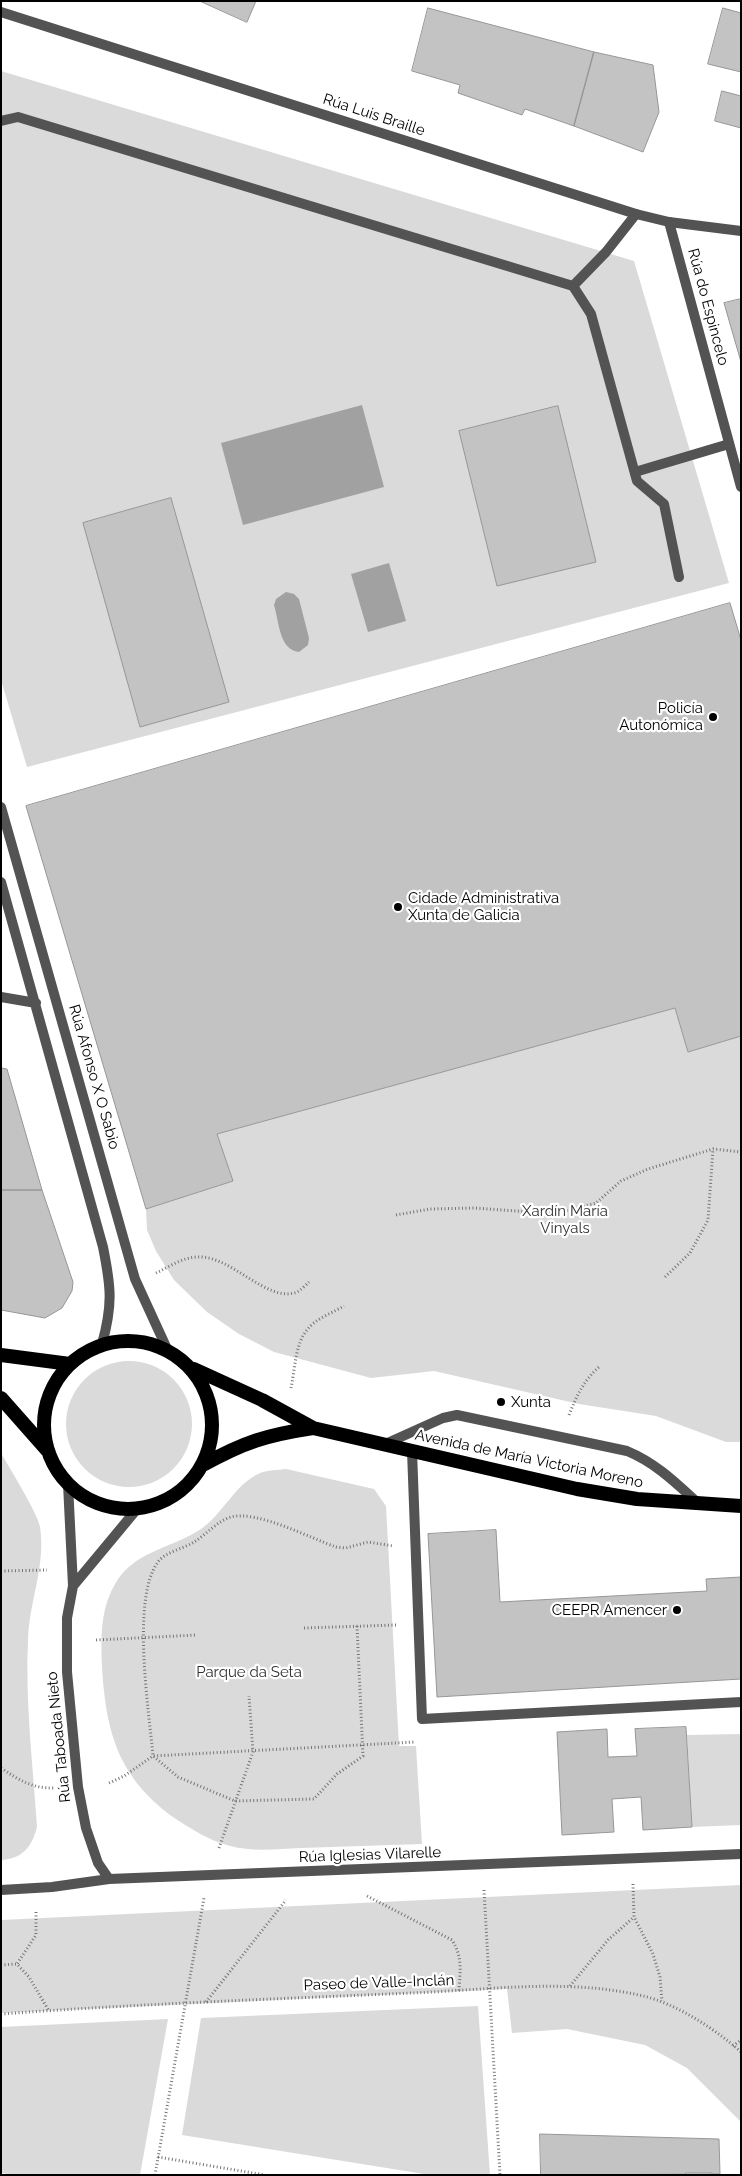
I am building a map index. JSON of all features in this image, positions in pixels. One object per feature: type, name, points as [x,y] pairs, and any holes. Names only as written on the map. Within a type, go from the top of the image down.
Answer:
[{"type":"highway","points":[[1,1398],[47,1450],[56,1470],[68,1484],[89,1500],[111,1508],[137,1509],[160,1502],[185,1488],[203,1465],[211,1439],[212,1416],[206,1391],[194,1369],[168,1351],[148,1343],[125,1341],[102,1344],[70,1364],[50,1394],[44,1421],[47,1450]]},
{"type":"highway","points":[[1,1355],[70,1364]]},
{"type":"highway","name":"Avenida de María Victoria Moreno","points":[[194,1369],[262,1400],[313,1428],[577,1488],[637,1499],[700,1505],[741,1506]]},
{"type":"highway","name":"Avenida de María Victoria Moreno","points":[[203,1465],[236,1446],[257,1439],[313,1428]]},
{"type":"street","name":"Rúa Luis Braille","points":[[1,12],[636,214],[669,222],[741,231]]},
{"type":"street","points":[[1,121],[18,117],[573,286],[591,314],[637,481],[664,504],[679,577]]},
{"type":"street","points":[[573,286],[606,252],[636,214]]},
{"type":"street","name":"Rúa do Espincelo","points":[[669,222],[729,444],[739,473],[741,487]]},
{"type":"street","points":[[635,472],[729,444]]},
{"type":"street","name":"Rúa Afonso X O Sabio","points":[[1,807],[135,1278],[168,1351]]},
{"type":"street","points":[[1,882],[101,1238],[111,1285],[109,1319],[102,1344]]},
{"type":"street","points":[[1,997],[36,1003]]},
{"type":"street","points":[[383,1445],[443,1418],[457,1415],[627,1451],[646,1459],[664,1471],[700,1505]]},
{"type":"street","points":[[412,1451],[422,1719],[741,1702]]},
{"type":"street","name":"Rúa Taboada Nieto","points":[[68,1484],[73,1586],[67,1618],[67,1663],[78,1787],[86,1828],[98,1863],[109,1879]]},
{"type":"street","name":"Rúa Taboada Nieto","points":[[73,1586],[137,1509]]},
{"type":"street","name":"Rúa Iglesias Vilarelle","points":[[1,1890],[52,1887],[109,1879],[741,1854]]},
{"type":"path","points":[[665,1277],[690,1253],[708,1220],[713,1149]]},
{"type":"path","points":[[396,1215],[430,1209],[475,1208],[544,1212],[571,1210],[596,1203],[621,1181],[648,1169],[713,1149],[741,1152]]},
{"type":"path","points":[[156,1273],[186,1259],[199,1256],[228,1265],[275,1292],[298,1292],[309,1282]]},
{"type":"path","points":[[290,1391],[301,1341],[307,1330],[316,1321],[344,1306]]},
{"type":"path","points":[[569,1415],[579,1390],[589,1375],[600,1366]]},
{"type":"path","points":[[357,1626],[363,1756],[337,1774],[314,1799],[235,1801],[178,1777],[153,1756],[142,1638],[143,1615],[156,1563],[163,1556],[195,1542],[231,1517],[262,1520],[336,1547],[346,1548],[378,1542],[393,1546]]},
{"type":"path","points":[[1,1571],[47,1570]]},
{"type":"path","points":[[304,1628],[397,1626]]},
{"type":"path","points":[[96,1640],[197,1635]]},
{"type":"path","points":[[219,1848],[253,1752],[249,1696]]},
{"type":"path","points":[[109,1783],[124,1776],[153,1756],[253,1752],[423,1741]]},
{"type":"path","points":[[1,1768],[26,1784],[42,1789],[59,1788]]},
{"type":"path","points":[[633,1884],[634,1917],[653,1954],[660,1977],[662,2001]]},
{"type":"path","points":[[484,1890],[500,2175]]},
{"type":"path","points":[[368,1896],[452,1940],[459,1950],[461,1961],[458,1992]]},
{"type":"path","points":[[155,2175],[187,2003],[204,1898]]},
{"type":"path","points":[[205,2002],[286,1900]]},
{"type":"path","points":[[17,1964],[36,1935],[36,1912]]},
{"type":"path","points":[[570,1986],[608,1940],[634,1917]]},
{"type":"path","points":[[1,1965],[17,1964]]},
{"type":"path","points":[[17,1964],[29,1977],[50,2011]]},
{"type":"path","name":"Paseo de Valle-Inclán","points":[[1,2014],[205,2002],[570,1986],[642,1995],[662,2001],[741,2052]]},
{"type":"path","points":[[734,2046],[741,2040]]},
{"type":"path","points":[[158,2157],[265,2175]]},
{"type":"green space","points":[[1,71],[634,261],[729,583],[27,767],[1,680]]},
{"type":"green space","name":"Xardín María Vinyals","points":[[675,1008],[688,1052],[741,1036],[741,1442],[726,1442],[656,1416],[579,1404],[434,1371],[371,1378],[274,1352],[239,1334],[207,1312],[174,1280],[156,1251],[147,1230],[146,1209],[233,1181],[217,1134]]},
{"type":"green space","points":[[129,1361],[153,1366],[174,1379],[187,1400],[192,1424],[187,1448],[174,1469],[153,1482],[129,1487],[105,1482],[84,1469],[71,1448],[66,1424],[71,1400],[84,1379],[105,1366]]},
{"type":"green space","points":[[1,1453],[23,1490],[38,1521],[41,1556],[29,1626],[27,1663],[28,1710],[37,1827],[25,1851],[15,1857],[1,1860]]},
{"type":"green space","name":"Parque da Seta","points":[[286,1469],[374,1489],[386,1506],[399,1746],[416,1746],[422,1844],[265,1850],[230,1846],[214,1841],[193,1830],[154,1802],[127,1769],[118,1751],[107,1712],[102,1657],[104,1615],[114,1586],[131,1565],[153,1552],[189,1536],[209,1523],[243,1484],[251,1478],[263,1472]]},
{"type":"green space","points":[[741,1734],[741,1825],[692,1827],[687,1735]]},
{"type":"green space","points":[[741,1885],[741,2122],[687,2068],[645,2045],[567,2029],[512,2033],[507,1989],[1,2013],[1,1920]]},
{"type":"green space","points":[[478,2006],[490,2175],[430,2175],[182,2135],[201,2018]]},
{"type":"green space","points":[[168,2019],[140,2175],[15,2175],[1,2173],[1,2027]]},
{"type":"shaded area","points":[[362,405],[384,487],[243,525],[221,443]]},
{"type":"shaded area","points":[[389,563],[406,621],[368,632],[351,574]]},
{"type":"shaded area","points":[[286,592],[294,594],[299,599],[309,638],[308,645],[299,652],[287,646],[281,634],[274,605],[276,599]]},
{"type":"building","points":[[200,1],[256,1],[247,22]]},
{"type":"building","points":[[428,8],[594,52],[574,126],[525,109],[522,115],[458,93],[460,85],[412,71]]},
{"type":"building","points":[[723,8],[741,13],[741,72],[708,64]]},
{"type":"building","points":[[594,52],[653,65],[659,112],[643,152],[574,126]]},
{"type":"building","points":[[722,91],[741,96],[741,128],[715,121]]},
{"type":"building","points":[[741,299],[741,362],[724,303]]},
{"type":"building","points":[[558,406],[596,562],[497,586],[459,431]]},
{"type":"building","points":[[171,498],[229,702],[140,727],[83,523]]},
{"type":"building","name":"Cidade Administrativa Xunta de Galicia","points":[[730,603],[741,640],[741,1036],[688,1052],[675,1008],[217,1134],[233,1181],[146,1209],[26,806]]},
{"type":"building","points":[[1,1068],[7,1069],[42,1190],[1,1190]]},
{"type":"building","points":[[1,1190],[42,1190],[73,1282],[72,1291],[62,1308],[45,1318],[1,1310]]},
{"type":"building","points":[[496,1530],[500,1602],[707,1591],[706,1579],[741,1577],[741,1679],[437,1697],[428,1534]]},
{"type":"building","points":[[686,1727],[692,1827],[643,1830],[641,1797],[612,1799],[614,1832],[562,1835],[557,1732],[607,1729],[608,1757],[637,1756],[635,1729]]},
{"type":"building","points":[[540,2134],[719,2139],[720,2174],[541,2175]]},
{"type":"building","points":[[686,2173],[712,2173],[712,2175],[686,2175]]},
{"type":"place","name":"Policía Autonómica","points":[[713,717]]},
{"type":"place","name":"Cidade Administrativa Xunta de Galicia","points":[[398,907]]},
{"type":"place","name":"Xunta","points":[[501,1402]]},
{"type":"place","name":"CEEPR Amencer","points":[[677,1610]]}]
